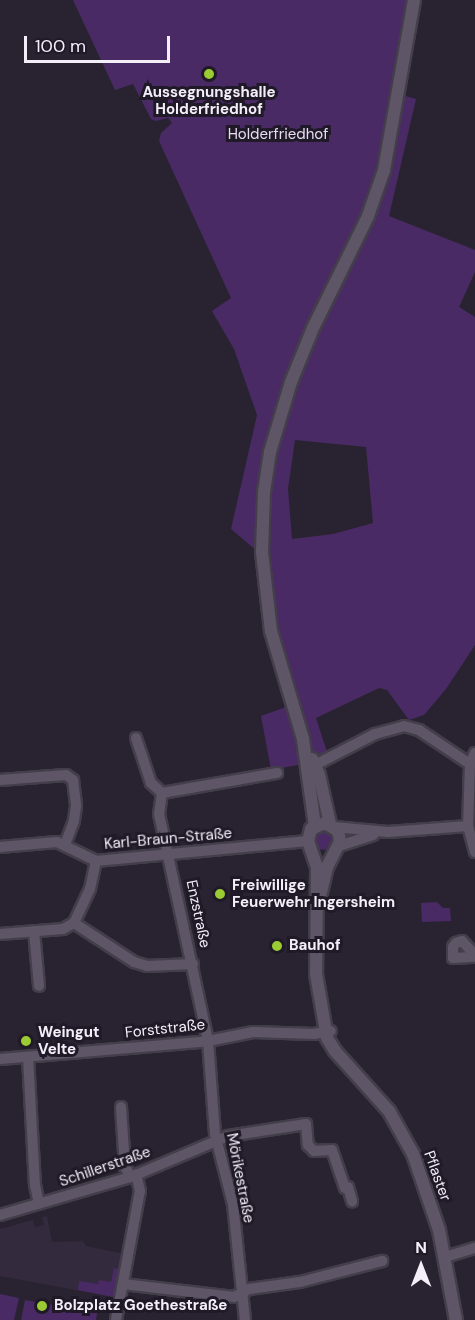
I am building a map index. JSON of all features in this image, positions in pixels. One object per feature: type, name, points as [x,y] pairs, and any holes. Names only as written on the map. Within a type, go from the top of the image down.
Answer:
[{"type":"street","points":[[317,909],[339,836],[332,826],[315,765],[303,739],[288,695],[271,631],[263,562],[264,492],[270,452],[291,382],[314,328],[368,216],[384,170],[414,0]]},
{"type":"street","points":[[315,765],[375,734],[404,726],[419,730],[470,764]]},
{"type":"street","points":[[136,738],[151,783],[162,793],[277,773]]},
{"type":"street","points":[[303,739],[315,826]]},
{"type":"street","points":[[475,753],[470,764],[468,826],[475,852]]},
{"type":"street","points":[[0,780],[66,775],[72,780],[76,806],[74,821],[65,845]]},
{"type":"street","name":"Enzstraße","points":[[162,793],[159,814],[170,854],[208,1041]]},
{"type":"street","points":[[317,909],[308,834],[315,826],[388,832]]},
{"type":"street","points":[[310,847],[335,850],[353,839],[388,832],[468,826]]},
{"type":"street","name":"Karl-Braun-Straße","points":[[0,847],[47,842],[65,845],[96,861],[170,854],[310,847]]},
{"type":"street","points":[[0,934],[63,929],[74,923],[90,889],[96,861]]},
{"type":"street","name":"Pflaster","points":[[317,909],[316,974],[322,1014],[328,1031],[348,1062],[401,1129],[421,1173],[446,1257],[456,1320]]},
{"type":"street","points":[[74,923],[134,962],[147,966],[193,964]]},
{"type":"street","points":[[34,932],[39,986]]},
{"type":"street","name":"Forststraße","points":[[0,1059],[208,1041],[253,1032],[314,1034],[328,1031]]},
{"type":"street","name":"Mörikestraße","points":[[208,1041],[217,1139],[233,1204],[245,1320]]},
{"type":"street","points":[[28,1057],[35,1185],[39,1204]]},
{"type":"street","points":[[117,1320],[140,1191],[125,1167],[121,1107]]},
{"type":"street","name":"Schillerstraße","points":[[0,1215],[131,1176],[217,1139],[306,1124],[308,1145],[314,1151],[332,1150],[352,1201]]},
{"type":"street","points":[[446,1257],[475,1248]]},
{"type":"street","points":[[123,1284],[234,1297],[249,1289],[300,1282],[382,1261]]},
{"type":"shaded area","points":[[47,1216],[52,1242],[83,1241],[86,1246],[125,1254],[113,1297],[0,1276],[0,1229],[33,1220],[35,1227],[44,1225],[42,1217]]},
{"type":"green space","name":"Holderfriedhof","points":[[73,0],[410,0],[395,93],[416,99],[389,216],[475,250],[475,272],[459,307],[475,317],[475,645],[446,689],[424,715],[409,720],[387,690],[379,688],[316,718],[328,755],[319,761],[271,770],[261,716],[286,707],[266,631],[258,552],[231,529],[257,415],[234,349],[212,311],[231,298],[159,141],[161,133],[172,123],[168,118],[156,121],[151,119],[133,84],[115,90]],"holes":[[[295,440],[366,447],[373,523],[333,534],[292,539],[288,489]]]},
{"type":"green space","points":[[323,830],[330,833],[333,840],[330,847],[323,850],[316,847],[313,840],[316,833]]},
{"type":"green space","points":[[437,902],[443,908],[450,908],[451,921],[422,922],[421,903]]},
{"type":"green space","points":[[114,1268],[121,1270],[113,1297],[78,1290],[79,1281],[98,1284],[99,1280],[111,1282]]},
{"type":"green space","points":[[0,1294],[19,1298],[14,1320],[0,1320]]},
{"type":"green space","name":"Bolzplatz Goethestraße","points":[[25,1300],[97,1313],[96,1320],[21,1320]]},
{"type":"place","name":"Aussegnungshalle Holderfriedhof","points":[[209,74]]},
{"type":"place","name":"Freiwillige Feuerwehr Ingersheim","points":[[220,894]]},
{"type":"place","name":"Bauhof","points":[[277,946]]},
{"type":"place","name":"Weingut Velte","points":[[26,1041]]},
{"type":"place","name":"Bolzplatz Goethestraße","points":[[42,1306]]}]
